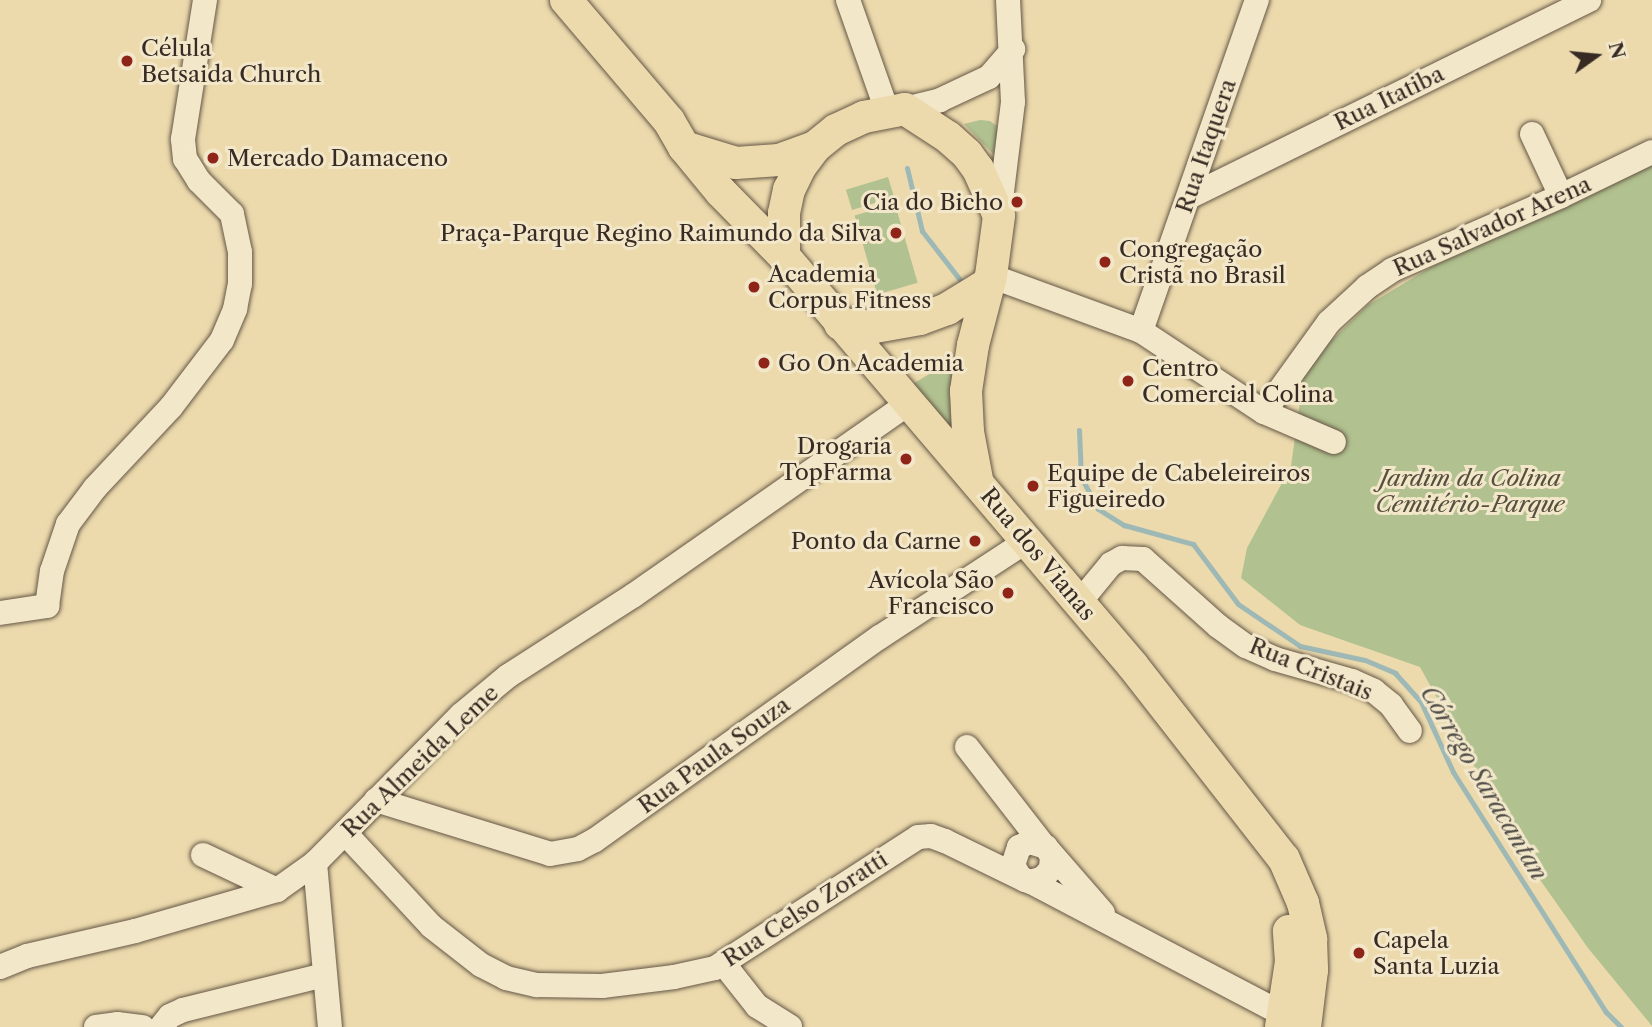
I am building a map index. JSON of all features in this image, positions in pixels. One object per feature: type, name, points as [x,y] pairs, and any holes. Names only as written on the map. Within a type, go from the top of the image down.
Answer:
[{"type":"main road","points":[[566,0],[669,121],[684,147],[721,192],[784,256],[978,484]]},
{"type":"main road","points":[[784,256],[784,213],[789,190],[800,167],[816,147],[836,130],[864,117],[896,110],[962,149],[978,169],[999,216]]},
{"type":"main road","points":[[684,147],[736,163],[779,160],[816,147]]},
{"type":"main road","name":"Rua dos Vianas","points":[[999,216],[966,391],[968,432],[978,484],[1133,666],[1267,838],[1290,937],[1293,1023]]},
{"type":"main road","points":[[840,324],[875,327],[920,319],[947,309],[988,281]]},
{"type":"street","points":[[0,613],[47,606],[52,571],[68,524],[94,488],[178,398],[222,340],[235,309],[240,284],[240,252],[232,214],[199,181],[185,159],[183,139],[205,0]]},
{"type":"street","points":[[848,0],[896,110],[940,100],[989,77],[1013,49]]},
{"type":"street","name":"Rua dos Vianas","points":[[999,216],[1012,124],[1013,49],[1008,0]]},
{"type":"street","name":"Rua Itaquera","points":[[1141,331],[1257,0]]},
{"type":"street","name":"Rua Itatiba","points":[[1189,197],[1590,0]]},
{"type":"street","points":[[1532,134],[1561,196]]},
{"type":"street","name":"Rua Salvador Arena","points":[[1264,412],[1329,322],[1367,286],[1392,270],[1561,196],[1652,152]]},
{"type":"street","points":[[988,281],[1141,331],[1264,412],[1334,443]]},
{"type":"street","name":"Rua Almeida Leme","points":[[0,967],[27,956],[135,931],[277,890],[315,863],[480,699],[508,676],[610,610],[909,402]]},
{"type":"street","name":"Rua Paula Souza","points":[[376,800],[550,854],[578,849],[595,840],[880,637],[1025,542]]},
{"type":"street","name":"Rua Cristais","points":[[1078,604],[1111,564],[1122,558],[1143,559],[1218,626],[1246,646],[1275,659],[1352,681],[1374,691],[1391,705],[1410,731]]},
{"type":"street","points":[[967,747],[1046,848],[1111,921]]},
{"type":"street","name":"Rua Celso Zoratti","points":[[345,833],[431,926],[481,965],[506,978],[537,985],[602,986],[695,974],[723,963],[918,837],[938,838],[1111,921],[1293,1023]]},
{"type":"street","points":[[1030,842],[1046,848],[1051,869],[1043,878],[1025,879],[1013,865],[1015,852],[1030,842]]},
{"type":"street","points":[[203,855],[277,890]]},
{"type":"street","points":[[315,863],[330,1027]]},
{"type":"street","points":[[723,963],[757,1006],[790,1027]]},
{"type":"street","points":[[161,1027],[170,1016],[183,1010],[324,975]]},
{"type":"street","points":[[96,1027],[117,1024],[143,1027]]},
{"type":"green space","points":[[980,120],[990,121],[998,127],[999,160],[964,124]]},
{"type":"green space","name":"Jardim da Colina Cemitério-Parque","points":[[1652,165],[1652,1026],[1588,948],[1524,857],[1420,667],[1300,625],[1241,578],[1247,548],[1291,466],[1305,366],[1368,305],[1433,266]]},
{"type":"green space","points":[[888,177],[894,197],[852,210],[846,190]]},
{"type":"green space","points":[[895,204],[918,283],[877,294],[855,216]]},
{"type":"green space","points":[[956,366],[965,443],[911,385],[941,367]]},
{"type":"waterway","name":"Córrego Saracantan","points":[[907,168],[922,231],[964,285]]},
{"type":"waterway","name":"Córrego Saracantan","points":[[1079,430],[1081,477],[1098,509],[1124,525],[1193,544],[1238,604],[1300,646],[1365,660],[1395,673],[1421,702],[1453,772],[1606,1012],[1621,1027]]},
{"type":"place","name":"Célula Betsaida Church","points":[[127,61]]},
{"type":"place","name":"Mercado Damaceno","points":[[213,158]]},
{"type":"place","name":"Cia do Bicho","points":[[1017,202]]},
{"type":"place","name":"Praça-Parque Regino Raimundo da Silva","points":[[896,233]]},
{"type":"place","name":"Congregação Cristã no Brasil","points":[[1105,262]]},
{"type":"place","name":"Academia Corpus Fitness","points":[[754,287]]},
{"type":"place","name":"Go On Academia","points":[[764,363]]},
{"type":"place","name":"Centro Comercial Colina","points":[[1128,381]]},
{"type":"place","name":"Drogaria TopFarma","points":[[906,459]]},
{"type":"place","name":"Equipe de Cabeleireiros Figueiredo","points":[[1033,486]]},
{"type":"place","name":"Ponto da Carne","points":[[975,541]]},
{"type":"place","name":"Avícola São Francisco","points":[[1008,593]]},
{"type":"place","name":"Capela Santa Luzia","points":[[1359,953]]}]
